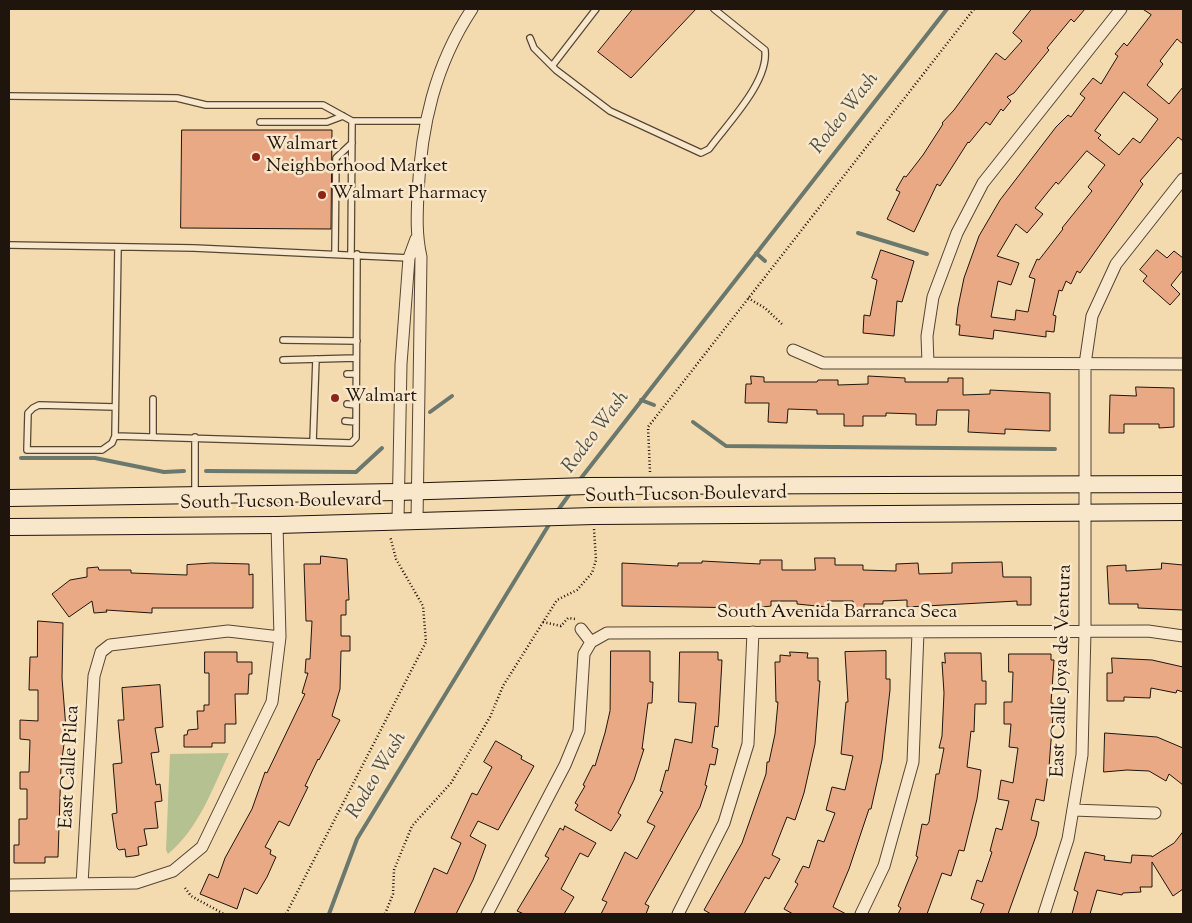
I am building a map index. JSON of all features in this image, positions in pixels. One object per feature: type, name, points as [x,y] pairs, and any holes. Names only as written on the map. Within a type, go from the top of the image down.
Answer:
[{"type":"main road","name":"South Tucson Boulevard","points":[[9,498],[398,492],[588,486],[1183,484]]},
{"type":"main road","name":"South Tucson Boulevard","points":[[9,527],[278,524],[533,518],[1183,512]]},
{"type":"street","points":[[398,520],[401,364],[409,258],[416,237],[419,163],[425,121],[438,74],[454,40],[472,9]]},
{"type":"street","points":[[928,364],[927,336],[933,297],[956,234],[983,183],[1120,9]]},
{"type":"street","name":"East Calle Joya de Ventura","points":[[1044,914],[1068,839],[1082,755],[1085,631],[1085,364],[1092,316],[1116,264],[1183,179]]},
{"type":"street","points":[[416,237],[421,257],[417,520]]},
{"type":"street","points":[[793,350],[823,363],[1183,364]]},
{"type":"street","points":[[9,885],[136,883],[173,871],[202,847],[272,702],[280,637],[278,524]]},
{"type":"street","points":[[487,914],[565,765],[579,731],[584,654],[591,642],[581,629]]},
{"type":"street","name":"East Calle Pilca","points":[[82,884],[97,648],[110,644],[228,631],[280,637]]},
{"type":"street","name":"South Avenida Barranca Seca","points":[[591,642],[607,633],[619,632],[1148,631],[1183,636]]},
{"type":"street","points":[[678,914],[724,823],[748,744],[753,632]]},
{"type":"street","points":[[861,914],[884,866],[913,762],[918,632]]},
{"type":"street","points":[[1073,810],[1155,813]]},
{"type":"lane","points":[[552,66],[596,9]]},
{"type":"lane","points":[[530,38],[534,48],[552,66],[610,110],[696,153],[709,149],[760,79],[766,64],[765,50],[716,10]]},
{"type":"lane","points":[[9,96],[177,98],[206,105],[323,105],[352,121],[425,121]]},
{"type":"lane","points":[[260,122],[327,122],[343,116]]},
{"type":"lane","points":[[115,436],[352,443],[356,438],[357,341],[352,121]]},
{"type":"lane","points":[[335,253],[336,158],[352,143]]},
{"type":"lane","points":[[9,245],[335,253],[409,258]]},
{"type":"lane","points":[[115,407],[39,405],[28,414],[27,450],[102,450],[112,443],[115,436],[118,247]]},
{"type":"lane","points":[[283,340],[357,341]]},
{"type":"lane","points":[[283,360],[356,358]]},
{"type":"lane","points":[[313,442],[316,359]]},
{"type":"lane","points":[[315,373],[323,373]]},
{"type":"lane","points":[[347,374],[356,374]]},
{"type":"lane","points":[[152,436],[153,399]]},
{"type":"lane","points":[[314,403],[322,403]]},
{"type":"lane","points":[[347,404],[356,405]]},
{"type":"lane","points":[[314,420],[322,420]]},
{"type":"lane","points":[[345,421],[356,422]]},
{"type":"lane","points":[[195,437],[195,495]]},
{"type":"path","points":[[650,472],[648,427],[974,9]]},
{"type":"path","points":[[748,298],[765,308],[783,325]]},
{"type":"path","points":[[384,914],[393,894],[394,870],[412,826],[451,783],[490,716],[503,686],[557,600],[577,590],[592,573],[596,560],[594,527]]},
{"type":"path","points":[[286,914],[426,642],[423,606],[396,559],[390,535]]},
{"type":"path","points":[[543,622],[561,626],[568,618],[576,620],[581,629]]},
{"type":"path","points":[[185,888],[191,896],[224,914]]},
{"type":"green space","points":[[229,753],[204,808],[179,844],[168,854],[166,850],[170,754]]},
{"type":"building","points":[[633,9],[696,9],[631,78],[598,52]]},
{"type":"building","points":[[1032,9],[1085,9],[1074,22],[1071,19],[1014,93],[1007,97],[1011,101],[1003,111],[1001,109],[990,125],[986,122],[968,142],[940,186],[937,184],[914,232],[887,219],[900,192],[896,190],[904,176],[906,177],[923,155],[942,123],[954,110],[996,53],[1005,60],[1022,41],[1013,33]]},
{"type":"building","points":[[1143,9],[1183,9],[1183,44],[1177,39],[1160,61],[1163,64],[1147,85],[1169,104],[1183,87],[1183,141],[1178,137],[1140,181],[1143,184],[1080,273],[1077,271],[1071,284],[1066,281],[1062,291],[1059,290],[1053,315],[1056,316],[1054,332],[1046,331],[1046,337],[994,330],[993,339],[959,335],[960,325],[956,325],[964,278],[979,236],[1000,200],[1056,127],[1068,115],[1071,117],[1085,98],[1080,94],[1093,78],[1101,84],[1118,56],[1115,54],[1124,43],[1127,46],[1151,15]],"holes":[[[1124,92],[1158,119],[1140,143],[1133,138],[1119,155],[1098,138],[1101,135],[1095,131]],[[1087,151],[1105,165],[1088,187],[1092,191],[1039,260],[1037,259],[1029,277],[1035,279],[1028,312],[1016,310],[1015,320],[991,317],[998,281],[1011,285],[1019,263],[997,256],[1016,224],[1027,233],[1043,214],[1035,208],[1056,182],[1058,184]]]},
{"type":"building","name":"Walmart Neighborhood Market","points":[[182,130],[332,130],[331,229],[181,228]]},
{"type":"building","points":[[881,250],[914,261],[902,302],[897,301],[894,336],[863,333],[864,315],[870,316],[877,280],[872,278]]},
{"type":"building","points":[[1157,250],[1167,258],[1174,251],[1183,258],[1183,270],[1171,285],[1180,294],[1170,305],[1143,281],[1147,276],[1140,270]]},
{"type":"building","points":[[751,376],[764,377],[764,382],[838,380],[838,385],[868,384],[868,376],[905,378],[905,382],[948,382],[948,378],[963,378],[963,395],[990,394],[990,390],[1050,393],[1050,431],[1005,429],[1005,434],[968,432],[969,410],[937,410],[936,425],[916,425],[916,414],[886,413],[886,416],[863,416],[863,426],[844,426],[844,414],[817,414],[817,410],[788,409],[787,423],[768,422],[769,403],[745,403],[746,384],[751,384]]},
{"type":"building","points":[[1136,387],[1174,388],[1174,427],[1159,428],[1159,424],[1124,424],[1124,433],[1109,433],[1110,395],[1136,396]]},
{"type":"building","points":[[321,556],[347,559],[349,600],[346,600],[346,615],[341,615],[341,636],[350,636],[350,651],[341,651],[340,689],[332,716],[340,720],[305,786],[308,787],[289,826],[279,821],[265,847],[271,850],[270,854],[276,857],[267,877],[257,894],[244,888],[237,909],[200,894],[209,874],[218,878],[225,858],[252,809],[265,772],[267,773],[305,694],[302,693],[308,673],[305,673],[306,659],[310,659],[312,621],[306,621],[304,564],[320,564]]},
{"type":"building","points":[[815,558],[835,558],[835,565],[863,565],[863,570],[896,571],[896,564],[918,563],[919,574],[952,573],[952,563],[1002,562],[1003,577],[1031,577],[1031,605],[1017,605],[1017,601],[907,607],[907,600],[883,601],[883,604],[864,604],[864,608],[854,609],[853,601],[827,601],[827,607],[797,604],[797,601],[771,601],[771,606],[754,608],[622,606],[622,563],[678,566],[678,563],[702,563],[702,561],[760,564],[760,560],[782,560],[782,570],[815,570]]},
{"type":"building","points":[[212,563],[249,564],[249,575],[253,574],[253,608],[152,608],[152,613],[106,610],[107,612],[94,613],[92,601],[69,617],[52,594],[70,580],[87,577],[87,568],[131,570],[131,573],[187,575],[187,565]]},
{"type":"building","points":[[1162,563],[1183,565],[1183,610],[1138,608],[1138,604],[1109,604],[1107,566],[1126,565],[1126,571],[1161,569]]},
{"type":"building","points":[[38,621],[63,623],[62,678],[66,729],[61,766],[58,857],[45,857],[45,863],[14,863],[14,845],[19,845],[19,819],[27,819],[27,789],[20,789],[20,772],[29,772],[30,740],[20,739],[20,720],[38,721],[38,690],[29,690],[30,657],[37,657]]},
{"type":"building","points":[[611,651],[650,651],[650,682],[653,682],[652,703],[648,703],[642,749],[644,749],[634,780],[618,813],[621,815],[611,831],[575,810],[578,805],[575,803],[585,786],[583,785],[593,765],[595,766],[605,733],[610,711]]},
{"type":"building","points":[[886,651],[886,679],[890,679],[890,690],[882,760],[871,809],[869,809],[849,869],[833,907],[846,914],[793,914],[784,909],[798,884],[795,882],[803,866],[809,868],[818,840],[824,842],[835,813],[826,810],[832,787],[845,790],[853,756],[841,754],[846,702],[848,702],[845,652]]},
{"type":"building","points":[[205,652],[237,652],[237,662],[252,662],[248,694],[235,694],[236,724],[225,724],[225,743],[212,743],[212,747],[184,747],[184,735],[187,735],[188,730],[198,729],[197,711],[204,711],[204,705],[209,705],[209,673],[205,673]]},
{"type":"building","points":[[680,652],[718,652],[718,660],[722,660],[718,727],[715,726],[712,747],[718,749],[715,765],[710,764],[705,785],[707,786],[700,807],[645,904],[649,906],[646,914],[601,914],[607,902],[602,900],[625,852],[637,859],[655,826],[647,822],[663,792],[660,791],[666,770],[668,771],[675,739],[692,743],[696,703],[679,702]]},
{"type":"building","points":[[790,652],[808,653],[807,658],[818,658],[818,681],[820,681],[815,744],[804,793],[795,820],[787,817],[772,855],[780,859],[769,879],[765,877],[744,914],[711,914],[704,910],[742,843],[766,774],[767,762],[769,762],[775,734],[778,702],[776,702],[775,662],[780,662],[780,655],[790,656]]},
{"type":"building","points":[[945,653],[981,653],[982,681],[986,681],[986,704],[975,704],[974,732],[971,731],[967,767],[981,770],[977,799],[964,851],[959,850],[951,876],[942,873],[927,914],[898,914],[901,908],[898,906],[918,857],[916,856],[922,824],[927,825],[929,822],[936,774],[939,774],[944,748],[939,748],[942,736],[944,693],[942,662],[945,663]]},
{"type":"building","points":[[1009,654],[1051,654],[1051,660],[1054,660],[1051,703],[1053,703],[1053,715],[1049,767],[1044,801],[1036,799],[1031,820],[1039,822],[1036,836],[1008,914],[980,914],[984,904],[971,899],[977,880],[982,882],[992,852],[990,851],[996,828],[1002,830],[1009,801],[998,799],[1001,780],[1013,783],[1018,748],[1009,747],[1011,724],[1004,724],[1004,702],[1012,702],[1013,672],[1009,672]]},
{"type":"building","points":[[1112,658],[1152,660],[1183,667],[1183,692],[1177,690],[1176,693],[1151,688],[1150,698],[1124,697],[1124,701],[1107,701],[1107,673],[1112,673]]},
{"type":"building","points":[[160,685],[163,727],[155,728],[159,752],[151,753],[156,785],[160,784],[162,801],[155,802],[158,828],[144,829],[147,845],[138,847],[139,855],[126,857],[125,849],[119,850],[117,848],[112,814],[117,813],[113,764],[122,763],[118,720],[124,720],[122,688]]},
{"type":"building","points":[[1105,733],[1157,737],[1183,748],[1183,785],[1169,774],[1166,781],[1149,771],[1104,772]]},
{"type":"building","points":[[496,741],[522,756],[521,759],[534,766],[498,830],[478,821],[470,836],[486,845],[473,880],[456,914],[414,914],[434,868],[447,874],[461,843],[451,838],[472,793],[477,795],[492,767],[484,762]]},
{"type":"building","points":[[565,826],[596,843],[588,857],[580,853],[561,889],[574,897],[564,914],[524,914],[517,911],[549,858],[545,856],[560,828],[563,830]]},
{"type":"building","points":[[1183,832],[1183,889],[1173,896],[1152,862],[1152,887],[1140,887],[1141,892],[1123,893],[1122,895],[1097,890],[1090,914],[1072,914],[1078,892],[1074,890],[1085,852],[1105,856],[1104,860],[1131,863],[1132,855],[1152,857],[1174,843]]},
{"type":"waterway","name":"Rodeo Wash","points":[[578,482],[947,9]]},
{"type":"waterway","points":[[858,233],[927,254]]},
{"type":"waterway","points":[[756,253],[765,261]]},
{"type":"waterway","points":[[430,412],[452,396]]},
{"type":"waterway","points":[[641,400],[654,405]]},
{"type":"waterway","points":[[693,422],[726,446],[1055,449]]},
{"type":"waterway","points":[[206,471],[356,472],[382,448]]},
{"type":"waterway","points":[[21,458],[95,458],[164,472],[184,471]]},
{"type":"waterway","name":"Rodeo Wash","points":[[556,513],[571,492]]},
{"type":"waterway","name":"Rodeo Wash","points":[[329,914],[357,839],[550,523]]},
{"type":"place","name":"Walmart Neighborhood Market","points":[[256,157]]},
{"type":"place","name":"Walmart Pharmacy","points":[[322,195]]},
{"type":"place","name":"Walmart","points":[[335,398]]}]
